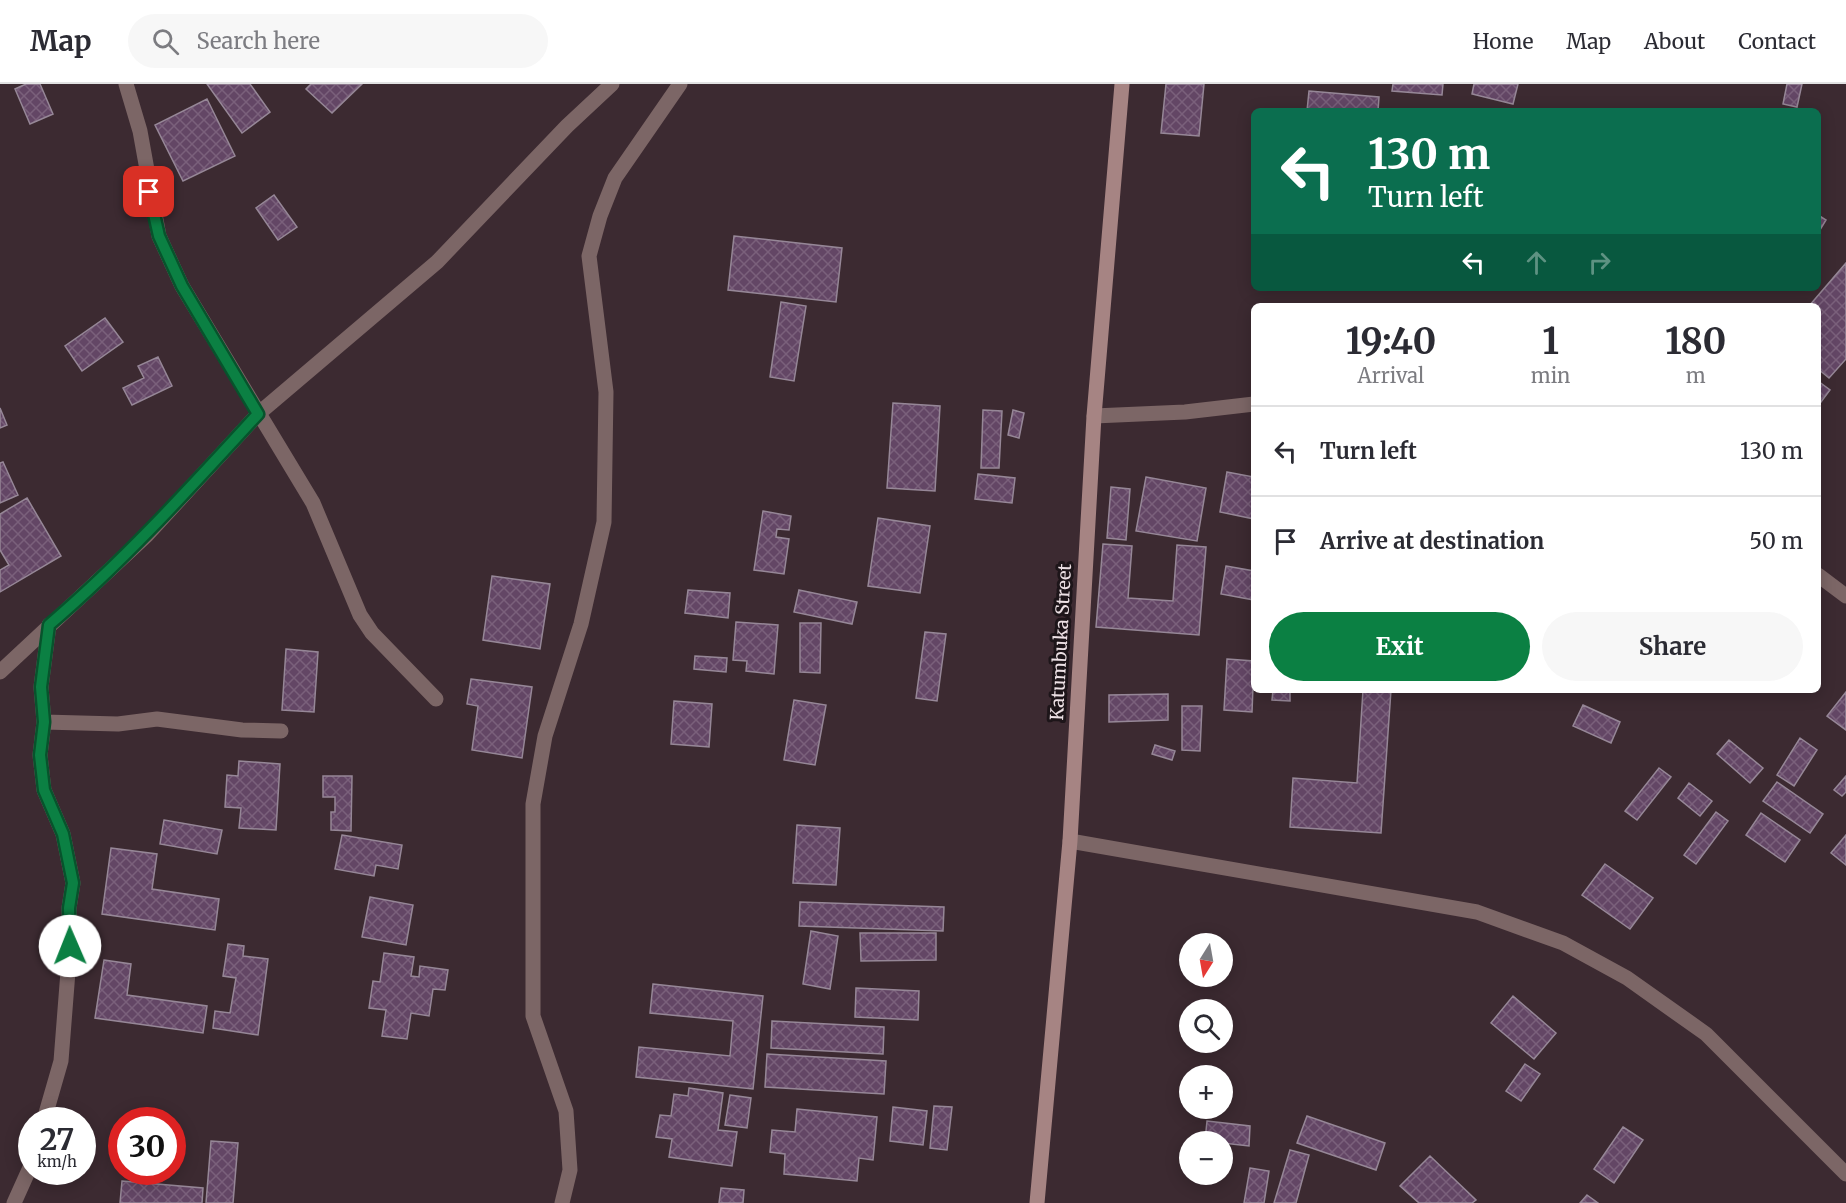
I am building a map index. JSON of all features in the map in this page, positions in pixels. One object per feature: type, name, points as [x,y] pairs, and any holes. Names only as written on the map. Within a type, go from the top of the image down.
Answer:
[{"type":"main road","name":"Katumbuka Street","points":[[1037,1203],[1070,841],[1094,416],[1122,84]]},
{"type":"street","points":[[126,84],[140,131],[159,236],[182,286],[313,503],[360,615],[372,633],[436,699]]},
{"type":"street","points":[[0,672],[49,625],[96,585],[147,535],[258,414],[437,262],[567,126],[612,84]]},
{"type":"street","points":[[562,1203],[570,1170],[566,1111],[533,1016],[533,804],[545,736],[580,624],[589,576],[604,522],[606,392],[590,256],[600,216],[615,178],[680,84]]},
{"type":"street","points":[[1094,416],[1185,412],[1251,404]]},
{"type":"street","points":[[1821,577],[1846,596]]},
{"type":"street","points":[[48,1107],[61,1061],[70,946],[69,908],[73,883],[63,834],[44,790],[40,755],[44,722],[41,687],[49,625]]},
{"type":"street","points":[[44,722],[118,724],[157,719],[242,730],[281,731]]},
{"type":"street","points":[[1070,841],[1477,912],[1563,943],[1627,978],[1706,1034],[1846,1174]]},
{"type":"street","points":[[14,1203],[22,1185]]},
{"type":"building","points":[[26,84],[40,84],[53,114],[30,124],[15,89]]},
{"type":"building","points":[[207,84],[250,84],[270,112],[242,133]]},
{"type":"building","points":[[311,84],[362,84],[332,113],[306,89]]},
{"type":"building","points":[[1166,84],[1204,84],[1199,136],[1161,133]]},
{"type":"building","points":[[1393,84],[1443,84],[1442,95],[1392,91]]},
{"type":"building","points":[[1474,84],[1518,84],[1513,104],[1472,94]]},
{"type":"building","points":[[1787,84],[1802,84],[1797,107],[1783,104]]},
{"type":"building","points":[[1309,91],[1379,97],[1378,108],[1307,108]]},
{"type":"building","points":[[207,99],[235,156],[183,181],[155,125]]},
{"type":"building","points":[[274,195],[297,227],[278,240],[256,208]]},
{"type":"building","points":[[1821,217],[1826,220],[1821,228]]},
{"type":"building","points":[[734,236],[842,248],[836,302],[728,290]]},
{"type":"building","points":[[1846,263],[1846,359],[1829,378],[1821,371],[1821,303],[1812,303]]},
{"type":"building","points":[[781,302],[806,306],[794,381],[770,377]]},
{"type":"building","points":[[105,318],[123,342],[82,371],[65,346]]},
{"type":"building","points":[[158,357],[172,386],[132,405],[123,388],[144,378],[138,366]]},
{"type":"building","points":[[1821,383],[1830,390],[1821,402]]},
{"type":"building","points":[[893,403],[940,406],[935,491],[887,488]]},
{"type":"building","points":[[0,408],[7,425],[0,428]]},
{"type":"building","points":[[983,410],[1002,411],[999,468],[981,468]]},
{"type":"building","points":[[1013,410],[1024,413],[1019,438],[1008,435]]},
{"type":"building","points":[[3,462],[18,495],[0,503],[0,463]]},
{"type":"building","points":[[1227,472],[1251,476],[1251,518],[1220,512]]},
{"type":"building","points":[[978,474],[1015,478],[1012,503],[975,499]]},
{"type":"building","points":[[1146,477],[1206,488],[1197,541],[1136,531]]},
{"type":"building","points":[[1111,487],[1130,489],[1126,540],[1107,538]]},
{"type":"building","points":[[27,498],[61,556],[0,592],[0,570],[9,565],[0,550],[0,514]]},
{"type":"building","points":[[763,511],[791,516],[789,530],[777,529],[776,537],[789,539],[784,574],[754,570]]},
{"type":"building","points":[[878,518],[930,526],[920,593],[868,586]]},
{"type":"building","points":[[1103,544],[1132,546],[1128,598],[1173,601],[1177,545],[1206,547],[1199,635],[1096,627]]},
{"type":"building","points":[[1226,566],[1251,570],[1251,599],[1221,594]]},
{"type":"building","points":[[492,576],[550,584],[540,649],[483,640]]},
{"type":"building","points":[[688,590],[730,593],[728,618],[685,613]]},
{"type":"building","points":[[799,590],[857,602],[852,624],[794,612]]},
{"type":"building","points":[[736,622],[778,625],[774,674],[746,671],[747,661],[733,660]]},
{"type":"building","points":[[800,623],[821,623],[820,673],[800,672]]},
{"type":"building","points":[[925,632],[946,634],[937,701],[916,698]]},
{"type":"building","points":[[286,649],[318,652],[314,712],[282,710]]},
{"type":"building","points":[[695,656],[727,658],[726,672],[694,669]]},
{"type":"building","points":[[1227,659],[1251,661],[1252,712],[1224,710]]},
{"type":"building","points":[[471,679],[532,687],[522,758],[472,750],[478,706],[467,704]]},
{"type":"building","points":[[1846,692],[1846,730],[1827,716]]},
{"type":"building","points":[[1273,693],[1290,693],[1290,701],[1272,700]]},
{"type":"building","points":[[1363,693],[1391,693],[1381,833],[1290,827],[1293,778],[1357,783]]},
{"type":"building","points":[[1168,694],[1168,720],[1109,722],[1109,695]]},
{"type":"building","points":[[794,700],[826,705],[815,765],[784,760]]},
{"type":"building","points":[[674,701],[712,704],[709,747],[671,744]]},
{"type":"building","points":[[1583,705],[1620,722],[1611,743],[1573,726]]},
{"type":"building","points":[[1182,706],[1202,706],[1200,751],[1182,750]]},
{"type":"building","points":[[1800,738],[1817,750],[1794,786],[1777,775]]},
{"type":"building","points":[[1729,740],[1763,768],[1750,783],[1717,754]]},
{"type":"building","points":[[1155,745],[1175,751],[1172,760],[1152,754]]},
{"type":"building","points":[[239,761],[280,764],[276,830],[239,828],[241,808],[225,807],[227,775],[238,776]]},
{"type":"building","points":[[1659,768],[1671,777],[1637,820],[1625,811]]},
{"type":"building","points":[[323,776],[352,776],[351,831],[331,830],[331,812],[335,812],[335,797],[323,797]]},
{"type":"building","points":[[1846,776],[1846,792],[1842,796],[1834,790]]},
{"type":"building","points":[[1777,782],[1823,814],[1810,833],[1763,801]]},
{"type":"building","points":[[1689,783],[1712,801],[1700,816],[1678,798]]},
{"type":"building","points":[[1716,812],[1728,821],[1696,864],[1684,855]]},
{"type":"building","points":[[1761,813],[1800,840],[1785,862],[1746,835]]},
{"type":"building","points":[[164,820],[222,830],[217,854],[160,844]]},
{"type":"building","points":[[797,825],[840,828],[836,885],[793,883]]},
{"type":"building","points":[[342,835],[402,845],[398,869],[376,865],[374,876],[335,869]]},
{"type":"building","points":[[1846,835],[1846,865],[1831,853]]},
{"type":"building","points":[[111,848],[157,854],[152,889],[219,899],[215,930],[102,914]]},
{"type":"building","points":[[1605,864],[1653,898],[1630,929],[1582,895]]},
{"type":"building","points":[[370,897],[413,905],[406,945],[362,937]]},
{"type":"building","points":[[800,902],[944,907],[943,931],[799,926]]},
{"type":"building","points":[[811,931],[838,936],[830,989],[803,984]]},
{"type":"building","points":[[860,933],[936,933],[936,960],[861,961]]},
{"type":"building","points":[[228,944],[244,946],[243,956],[268,959],[258,1035],[213,1028],[215,1011],[230,1013],[236,978],[223,976]]},
{"type":"building","points":[[384,953],[414,957],[411,976],[419,977],[420,966],[448,970],[445,990],[433,989],[429,1016],[411,1013],[407,1039],[382,1036],[386,1010],[369,1008],[373,981],[380,982]]},
{"type":"building","points":[[104,960],[131,964],[127,995],[207,1006],[203,1033],[95,1018]]},
{"type":"building","points":[[653,984],[763,996],[753,1089],[636,1077],[639,1047],[730,1056],[733,1021],[650,1013]]},
{"type":"building","points":[[856,988],[919,991],[918,1020],[855,1017]]},
{"type":"building","points":[[1513,996],[1556,1033],[1534,1059],[1491,1023]]},
{"type":"building","points":[[772,1021],[884,1027],[883,1054],[771,1048]]},
{"type":"building","points":[[767,1054],[886,1061],[884,1094],[765,1087]]},
{"type":"building","points":[[1525,1064],[1540,1074],[1521,1101],[1506,1091]]},
{"type":"building","points":[[689,1088],[723,1093],[718,1130],[737,1132],[732,1166],[669,1157],[672,1139],[656,1137],[660,1115],[671,1116],[674,1094],[688,1096]]},
{"type":"building","points":[[730,1095],[751,1098],[747,1128],[725,1125]]},
{"type":"building","points":[[934,1106],[952,1107],[947,1150],[930,1148]]},
{"type":"building","points":[[893,1107],[927,1111],[923,1145],[890,1141]]},
{"type":"building","points":[[797,1109],[877,1117],[873,1160],[859,1158],[857,1181],[784,1174],[785,1154],[770,1152],[772,1130],[795,1132]]},
{"type":"building","points":[[1307,1116],[1385,1143],[1376,1170],[1297,1143]]},
{"type":"building","points":[[1207,1121],[1250,1126],[1249,1146],[1233,1144],[1233,1131],[1206,1131]]},
{"type":"building","points":[[1623,1127],[1643,1140],[1614,1183],[1594,1169]]},
{"type":"building","points":[[211,1141],[238,1143],[233,1203],[206,1203]]},
{"type":"building","points":[[1290,1150],[1309,1155],[1296,1203],[1274,1203]]},
{"type":"building","points":[[1430,1156],[1476,1200],[1472,1203],[1419,1203],[1400,1186]]},
{"type":"building","points":[[1250,1168],[1269,1171],[1264,1203],[1244,1203]]},
{"type":"building","points":[[122,1185],[203,1188],[202,1203],[120,1203]]},
{"type":"building","points":[[721,1188],[744,1190],[743,1203],[719,1203]]},
{"type":"building","points":[[1587,1195],[1598,1203],[1580,1203]]},
{"type":"route","points":[[70,946],[69,908],[73,883],[63,834],[44,790],[40,755],[44,722],[41,687],[49,625],[96,585],[147,535],[258,414],[182,286],[159,236],[149,192]]}]
